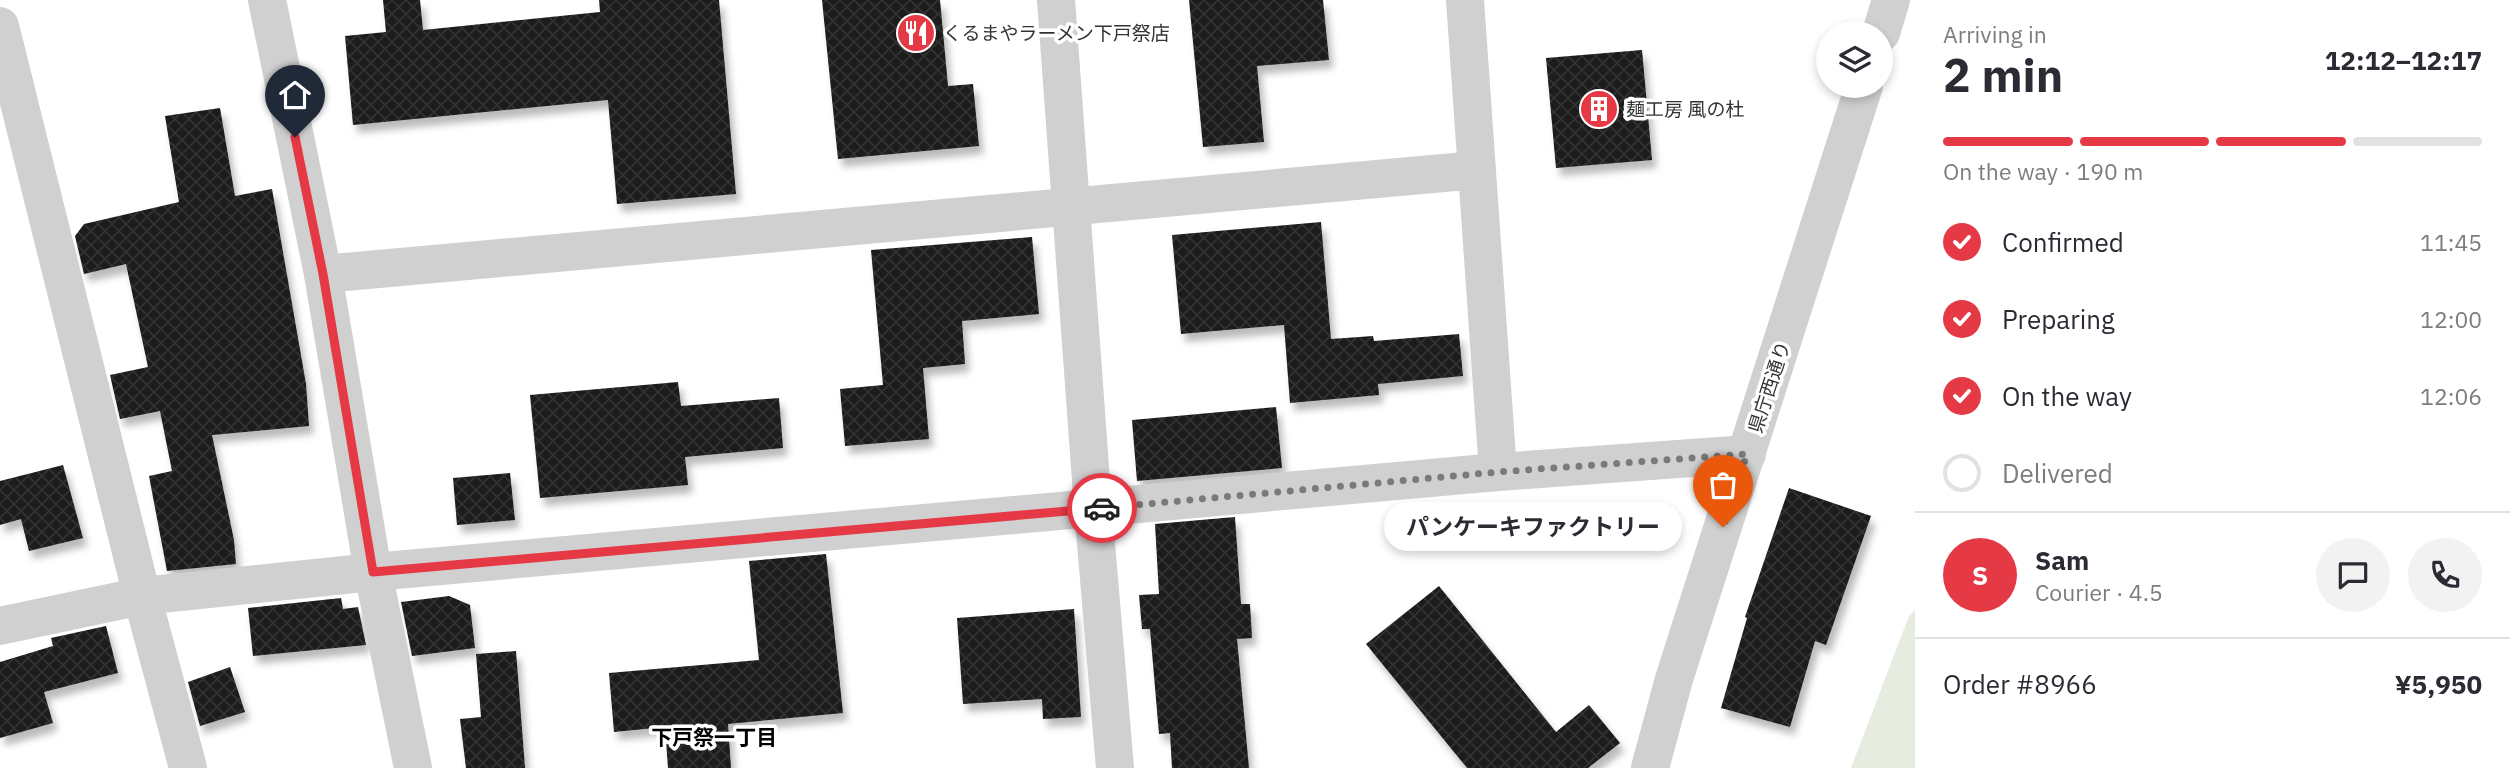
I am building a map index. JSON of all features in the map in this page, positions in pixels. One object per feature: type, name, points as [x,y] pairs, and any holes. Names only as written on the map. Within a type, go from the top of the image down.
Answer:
[{"type":"street","points":[[267,0],[323,274],[373,572],[413,768]]},
{"type":"street","points":[[1056,0],[1115,768]]},
{"type":"street","points":[[1465,0],[1498,472]]},
{"type":"street","points":[[1885,21],[1891,0]]},
{"type":"street","points":[[0,26],[142,596],[188,768]]},
{"type":"street","name":"県庁西通り","points":[[1650,768],[1674,679],[1860,98]]},
{"type":"street","points":[[323,274],[1477,170]]},
{"type":"street","points":[[0,626],[142,596],[373,572],[1498,472],[1747,454]]},
{"type":"shaded area","points":[[1915,610],[1915,768],[1851,768],[1909,616]]},
{"type":"building","points":[[383,0],[420,0],[423,30],[600,12],[599,0],[719,0],[736,194],[617,204],[608,100],[353,125],[345,36],[386,32]]},
{"type":"building","points":[[822,0],[940,0],[948,86],[973,84],[979,146],[838,159]]},
{"type":"building","points":[[1189,0],[1323,0],[1329,60],[1257,66],[1264,142],[1203,147]]},
{"type":"building","name":"麺工房 風の杜","points":[[1642,50],[1652,160],[1556,168],[1546,58]]},
{"type":"building","points":[[220,108],[235,196],[272,189],[306,384],[309,426],[212,435],[234,540],[236,564],[167,571],[149,476],[172,471],[160,411],[120,419],[110,375],[148,367],[126,264],[84,274],[75,236],[84,224],[179,202],[165,116]]},
{"type":"building","points":[[1321,222],[1331,339],[1373,336],[1374,341],[1459,334],[1463,376],[1378,384],[1379,395],[1290,403],[1284,325],[1181,334],[1172,235]]},
{"type":"building","points":[[1032,237],[1039,314],[962,321],[965,364],[923,368],[929,439],[845,446],[840,389],[883,385],[871,250]]},
{"type":"building","points":[[678,382],[681,406],[779,398],[783,448],[685,457],[688,485],[540,498],[530,395]]},
{"type":"building","points":[[1276,407],[1282,468],[1137,481],[1132,420]]},
{"type":"building","points":[[63,465],[83,538],[29,551],[21,519],[0,525],[0,481]]},
{"type":"building","points":[[510,473],[515,520],[457,525],[453,478]]},
{"type":"building","points":[[1789,488],[1871,516],[1826,645],[1815,641],[1790,727],[1721,708],[1747,618],[1745,617]]},
{"type":"building","points":[[1235,517],[1241,604],[1250,604],[1252,638],[1237,639],[1249,768],[1172,768],[1170,733],[1159,734],[1150,629],[1142,629],[1139,595],[1159,594],[1155,524]]},
{"type":"building","points":[[826,554],[843,713],[728,724],[731,768],[668,768],[665,727],[614,732],[609,673],[759,660],[749,561]]},
{"type":"building","points":[[1439,586],[1556,732],[1589,705],[1620,743],[1588,768],[1467,768],[1366,644]]},
{"type":"building","points":[[449,596],[470,605],[475,648],[412,656],[401,602]]},
{"type":"building","points":[[341,598],[343,609],[358,607],[366,645],[253,656],[248,608]]},
{"type":"building","points":[[1074,609],[1081,717],[1043,719],[1042,699],[963,704],[957,618]]},
{"type":"building","points":[[106,626],[118,673],[44,692],[53,723],[0,738],[0,662],[53,646],[51,638]]},
{"type":"building","points":[[516,651],[525,768],[466,768],[460,719],[481,717],[476,654]]},
{"type":"building","points":[[230,667],[245,712],[200,726],[188,682]]},
{"type":"way so far","points":[[1102,508],[1498,472],[1747,454],[1723,527]]},
{"type":"place","name":"くるまやラーメン下戸祭店","points":[[916,33]]},
{"type":"place","name":"麺工房 風の杜","points":[[1599,109]]},
{"type":"place","name":"パンケーキファクトリー","points":[[1723,527]]},
{"type":"district","name":"下戸祭一丁目","points":[[714,738]]},
{"type":"route","points":[[295,137],[323,274],[373,572],[1102,508]]}]
